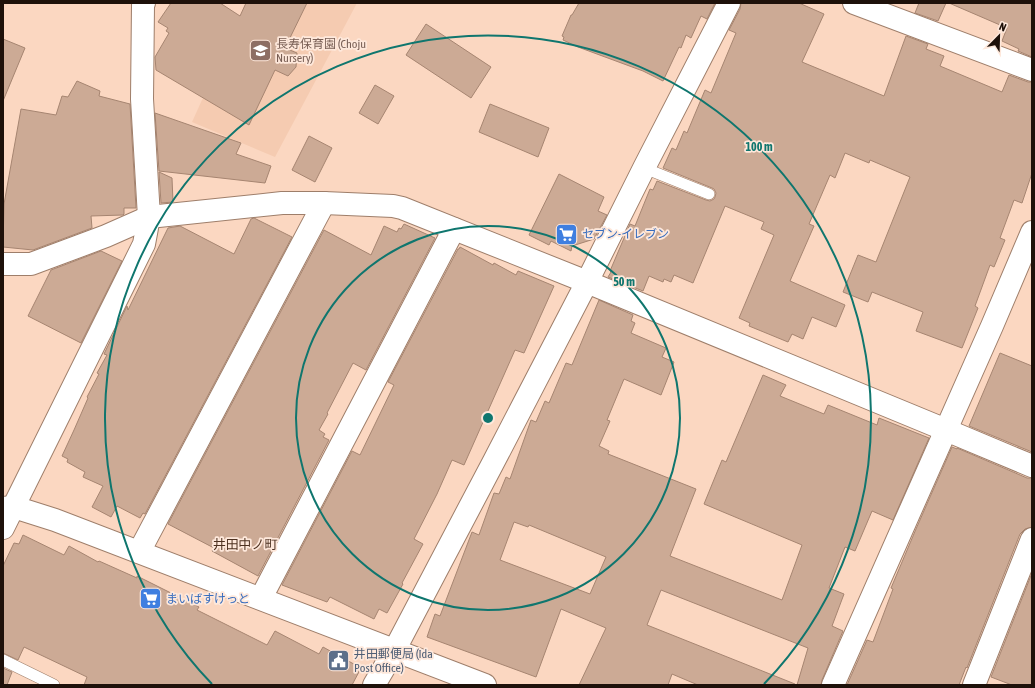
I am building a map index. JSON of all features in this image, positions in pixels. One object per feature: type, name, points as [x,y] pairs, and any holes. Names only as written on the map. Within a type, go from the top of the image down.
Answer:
[{"type":"street","points":[[3,528],[8,508],[144,244],[149,217],[142,99],[144,3]]},
{"type":"street","points":[[374,685],[394,651],[587,282],[729,3]]},
{"type":"street","points":[[854,3],[1032,70]]},
{"type":"street","points":[[3,264],[31,264],[106,236],[149,217],[282,203],[393,206],[402,208],[587,282],[1032,466]]},
{"type":"street","points":[[139,552],[324,203]]},
{"type":"street","points":[[261,598],[454,229]]},
{"type":"street","points":[[833,685],[1032,232]]},
{"type":"street","points":[[8,508],[55,520],[485,685]]},
{"type":"street","points":[[974,685],[1032,539]]},
{"type":"lane","points":[[644,168],[709,194]]},
{"type":"lane","points":[[3,660],[54,685]]},
{"type":"shaded area","points":[[246,3],[357,3],[275,157],[192,122]]},
{"type":"building","points":[[171,3],[220,3],[240,16],[246,3],[307,3],[285,48],[297,53],[296,67],[288,76],[275,70],[249,125],[156,70],[155,57],[169,33],[166,31],[168,28],[158,22]]},
{"type":"building","points":[[579,3],[715,3],[707,19],[701,16],[691,38],[686,35],[681,48],[679,47],[663,81],[643,71],[563,40],[564,37],[562,36],[571,15]]},
{"type":"building","points":[[741,3],[799,3],[824,14],[802,62],[884,96],[906,36],[928,44],[926,49],[944,56],[940,66],[1002,92],[1009,75],[1032,82],[1032,173],[1022,203],[1014,200],[1000,238],[1005,240],[994,267],[990,265],[975,306],[978,308],[962,348],[916,331],[923,312],[872,292],[868,302],[843,292],[858,255],[876,262],[910,177],[870,160],[869,163],[845,153],[835,178],[830,175],[809,224],[814,226],[790,281],[845,305],[836,327],[812,317],[803,339],[792,334],[788,342],[749,326],[750,323],[739,318],[774,235],[761,229],[764,222],[725,206],[693,283],[674,275],[671,282],[664,279],[663,282],[649,276],[643,291],[608,277],[630,224],[635,226],[650,189],[653,190],[657,181],[706,200],[710,201],[715,197],[716,193],[714,189],[663,168],[672,148],[676,150],[684,131],[687,133],[705,90],[711,93],[736,33],[729,30],[740,9]]},
{"type":"building","points":[[919,3],[946,3],[938,21],[915,13]]},
{"type":"building","points":[[949,3],[1032,3],[1032,57],[1018,51],[1019,49],[1002,41],[1007,28]]},
{"type":"building","points":[[426,24],[491,67],[471,98],[406,55]]},
{"type":"building","points":[[3,39],[25,48],[3,101]]},
{"type":"building","points":[[77,81],[100,91],[99,96],[130,104],[136,208],[124,208],[123,215],[91,216],[92,228],[33,250],[3,247],[4,204],[21,109],[56,115],[62,96],[68,97]]},
{"type":"building","points":[[375,85],[394,96],[378,124],[359,113]]},
{"type":"building","points":[[490,104],[549,128],[538,157],[479,132]]},
{"type":"building","points":[[155,113],[241,143],[236,154],[271,166],[265,183],[159,171]]},
{"type":"building","points":[[309,136],[332,148],[315,182],[292,170]]},
{"type":"building","points":[[159,172],[172,178],[173,202],[161,203]]},
{"type":"building","points":[[559,174],[604,197],[598,211],[607,215],[594,239],[572,246],[571,251],[551,241],[549,245],[529,235]]},
{"type":"building","points":[[254,218],[292,237],[145,514],[143,513],[140,518],[117,506],[111,517],[92,507],[103,486],[83,477],[85,472],[67,462],[68,459],[62,456],[88,398],[87,397],[99,374],[97,373],[107,355],[104,354],[127,306],[128,310],[168,228],[180,226],[234,254],[251,219]]},
{"type":"building","points":[[404,224],[435,238],[366,370],[353,363],[319,430],[325,434],[323,437],[329,440],[258,576],[212,551],[214,548],[168,524],[324,230],[371,255],[384,226],[397,232]]},
{"type":"building","points":[[460,247],[493,265],[494,263],[516,275],[518,271],[554,286],[524,353],[515,350],[464,465],[452,460],[437,494],[414,539],[423,544],[402,583],[403,584],[387,613],[379,609],[374,619],[330,597],[327,602],[282,585],[352,451],[360,455],[394,385],[388,382]]},
{"type":"building","points":[[101,251],[122,261],[81,343],[28,316],[51,270]]},
{"type":"building","points":[[599,300],[633,315],[631,321],[635,323],[631,333],[666,348],[662,357],[674,362],[661,395],[624,379],[607,420],[610,421],[599,446],[609,451],[608,454],[696,489],[670,556],[782,600],[802,545],[704,504],[722,460],[726,462],[763,375],[786,385],[780,396],[824,414],[828,405],[877,425],[879,418],[929,438],[893,520],[872,511],[855,551],[845,547],[829,588],[844,594],[832,626],[843,631],[821,685],[797,685],[808,648],[661,590],[647,625],[795,685],[698,685],[672,674],[668,685],[579,685],[606,628],[561,609],[536,677],[427,637],[435,614],[440,616],[472,532],[479,535],[494,493],[499,494],[506,477],[510,479],[531,420],[536,422],[545,401],[549,403],[566,363],[572,365]],"holes":[[[514,522],[528,527],[529,525],[606,557],[590,594],[500,560]]]},
{"type":"building","points":[[1000,353],[1032,366],[1032,452],[969,426]]},
{"type":"building","points":[[952,447],[1027,478],[1032,478],[1032,527],[1025,529],[1020,534],[959,685],[847,685],[867,640],[873,642],[893,589],[891,588]]},
{"type":"building","points":[[23,535],[64,555],[69,546],[98,562],[99,561],[137,578],[137,576],[199,607],[197,610],[267,645],[275,631],[319,654],[323,647],[361,668],[352,685],[84,685],[87,677],[24,647],[18,660],[3,653],[3,566],[14,543],[19,544]]},
{"type":"building","points":[[1032,573],[1032,685],[1012,685],[991,677]]},
{"type":"building","points":[[3,668],[12,672],[7,685],[3,685]]},
{"type":"place","name":"長寿保育園 (Choju Nursery)","points":[[261,51]]},
{"type":"place","name":"セブン-イレブン","points":[[566,234]]},
{"type":"place","name":"まいばすけっと","points":[[150,599]]},
{"type":"place","name":"井田郵便局 (Ida Post Office)","points":[[338,661]]},
{"type":"district","name":"井田中ノ町","points":[[245,544]]}]
